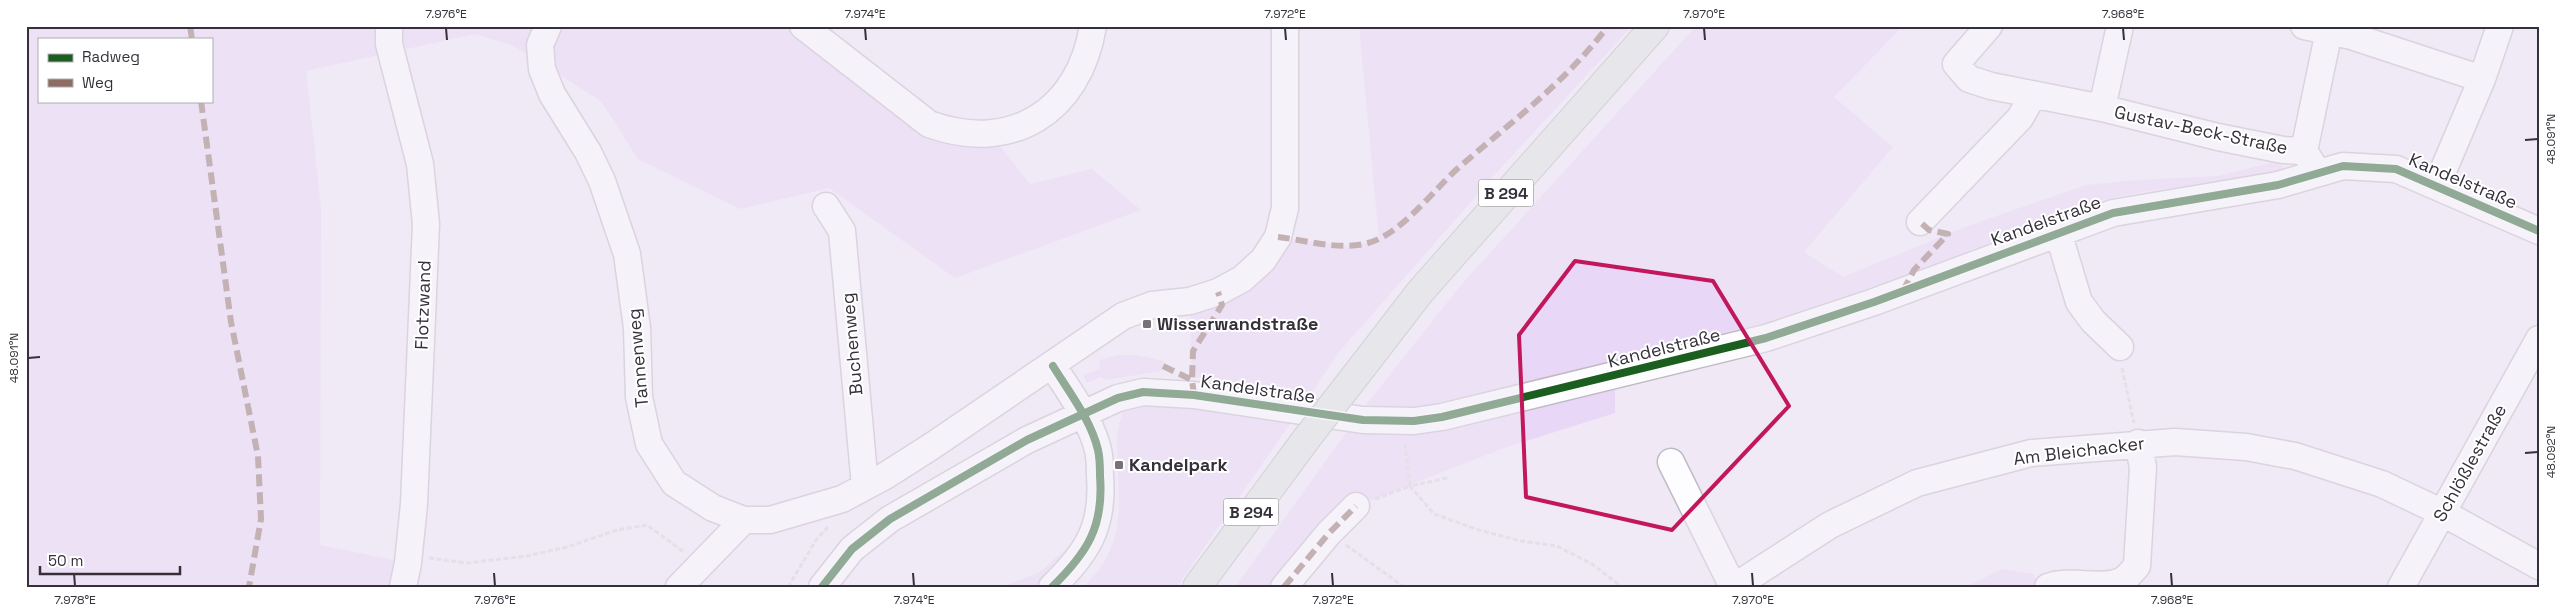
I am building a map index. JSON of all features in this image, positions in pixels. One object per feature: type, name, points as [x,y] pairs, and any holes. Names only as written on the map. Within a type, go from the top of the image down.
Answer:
[{"type":"highway","name":"B 294","points":[[1197,587],[1306,438],[1420,292],[1655,26]]},
{"type":"street","name":"Flotzwand","points":[[389,26],[389,44],[420,164],[426,224],[414,504],[409,555],[402,587]]},
{"type":"street","name":"Tannenweg","points":[[548,26],[540,45],[542,69],[552,94],[588,152],[602,181],[627,254],[637,328],[639,397],[649,444],[674,483],[713,508],[744,520],[770,520],[842,499],[932,446],[1053,366],[1123,316],[1152,305],[1190,301],[1218,292],[1242,279],[1263,260],[1278,237],[1285,208],[1284,26]]},
{"type":"street","points":[[803,26],[929,124],[950,132],[990,134],[1030,124],[1058,104],[1078,75],[1090,43],[1093,26]]},
{"type":"street","name":"Gustav-Beck-Straße","points":[[1989,26],[1956,64],[1968,79],[2033,95],[2102,108],[2218,137],[2283,150],[2304,151],[2318,173]]},
{"type":"street","name":"Gustav-Beck-Straße","points":[[2102,108],[2120,26]]},
{"type":"street","points":[[2437,185],[2482,78],[2500,26]]},
{"type":"street","points":[[2304,151],[2333,30],[2482,78]]},
{"type":"street","points":[[1920,222],[2020,118],[2033,95]]},
{"type":"street","name":"Kandelstraße","points":[[822,587],[852,549],[890,519],[1027,440],[1083,416],[1118,398],[1143,392],[1194,395],[1363,420],[1414,421],[1442,417],[1766,338],[1903,291],[2113,212],[2278,185],[2343,166],[2396,169],[2437,185],[2539,231]]},
{"type":"street","name":"Buchenweg","points":[[826,206],[842,231],[865,486]]},
{"type":"street","points":[[2058,232],[2080,302],[2093,321],[2120,347]]},
{"type":"street","name":"Schlößlestraße","points":[[2401,587],[2539,339]]},
{"type":"street","points":[[1052,587],[1086,549],[1099,518],[1101,492],[1098,450],[1083,416],[1053,366]]},
{"type":"street","name":"Am Bleichacker","points":[[1671,462],[1734,587],[1830,525],[1917,484],[2031,454],[2138,444],[2206,443],[2295,456],[2382,484],[2443,513],[2539,566]]},
{"type":"street","points":[[2048,587],[2060,582],[2111,583],[2123,580],[2137,566],[2143,467],[2138,444]]},
{"type":"street","points":[[1284,587],[1329,533],[1356,506]]},
{"type":"street","points":[[679,587],[744,520]]},
{"type":"path","points":[[2120,347],[2122,366],[2138,444]]},
{"type":"path","points":[[1405,441],[1410,486],[1434,514],[1479,530],[1513,539],[1557,546],[1592,564],[1622,587]]},
{"type":"path","points":[[1356,506],[1410,486],[1447,478]]},
{"type":"path","points":[[788,587],[816,540],[844,510],[842,499]]},
{"type":"path","points":[[409,555],[467,563],[484,562],[567,547],[617,530],[647,525],[685,553]]},
{"type":"path","points":[[1329,533],[1404,587]]},
{"type":"highlighted area","points":[[1575,261],[1713,281],[1789,406],[1672,530],[1526,497],[1519,335]]},
{"type":"shaded area","points":[[26,26],[803,26],[901,101],[990,134],[1030,184],[1092,169],[1141,210],[955,278],[829,188],[740,209],[638,159],[601,101],[512,45],[475,34],[306,71],[321,208],[320,545],[408,563],[403,587],[26,587]]},
{"type":"shaded area","points":[[1359,26],[1632,26],[1499,170],[1339,352],[1312,393],[1191,377],[1190,301],[1278,237],[1349,246],[1379,239]]},
{"type":"shaded area","points":[[1696,26],[1903,26],[1834,97],[1893,147],[1804,252],[1843,277],[1965,227],[2086,185],[2136,180],[2218,176],[2274,162],[2284,167],[2275,174],[2142,192],[2093,202],[1862,293],[1761,328],[1606,367],[1554,376],[1444,403],[1416,407],[1365,406],[1461,285]]},
{"type":"shaded area","points":[[1118,355],[1137,355],[1164,361],[1161,371],[1105,380],[1100,377],[1087,383],[1083,375],[1099,369],[1100,360]]},
{"type":"shaded area","points":[[1615,380],[1615,413],[1504,448],[1356,506],[1284,587],[1235,587],[1351,426]]},
{"type":"shaded area","points":[[1148,401],[1292,421],[1177,587],[1083,587],[1109,554],[1115,537],[1119,501],[1117,438],[1123,408]]},
{"type":"shaded area","points":[[1072,544],[1079,546],[1040,587],[1001,587],[1038,573]]},
{"type":"shaded area","points":[[2002,569],[2033,574],[2039,587],[1965,587]]},
{"type":"marked path","points":[[190,26],[192,38]]},
{"type":"marked path","points":[[1278,237],[1346,246],[1368,243],[1392,231],[1404,222],[1457,169],[1555,84],[1591,47],[1608,26]]},
{"type":"marked path","points":[[201,102],[231,322],[258,456],[261,519],[249,587]]},
{"type":"marked path","points":[[1903,291],[1914,270],[1948,234],[1929,230],[1920,222]]},
{"type":"marked path","points":[[1194,395],[1192,380],[1193,351],[1222,305],[1218,292]]},
{"type":"marked path","points":[[1163,366],[1192,380]]},
{"type":"marked path","points":[[1284,587],[1329,533],[1356,506]]},
{"type":"cycle path","points":[[822,587],[852,549],[890,519],[1027,440],[1118,398],[1143,392],[1194,395],[1363,420],[1414,421],[1442,417],[1766,338],[1874,302],[2113,213],[2278,185],[2343,166],[2396,169],[2539,231]]},
{"type":"cycle path","points":[[1052,587],[1075,562],[1091,538],[1096,525],[1101,494],[1100,460],[1095,439],[1079,407],[1053,366]]},
{"type":"place","name":"Wisserwandstraße","points":[[1147,324]]},
{"type":"place","name":"Kandelpark","points":[[1119,465]]}]
